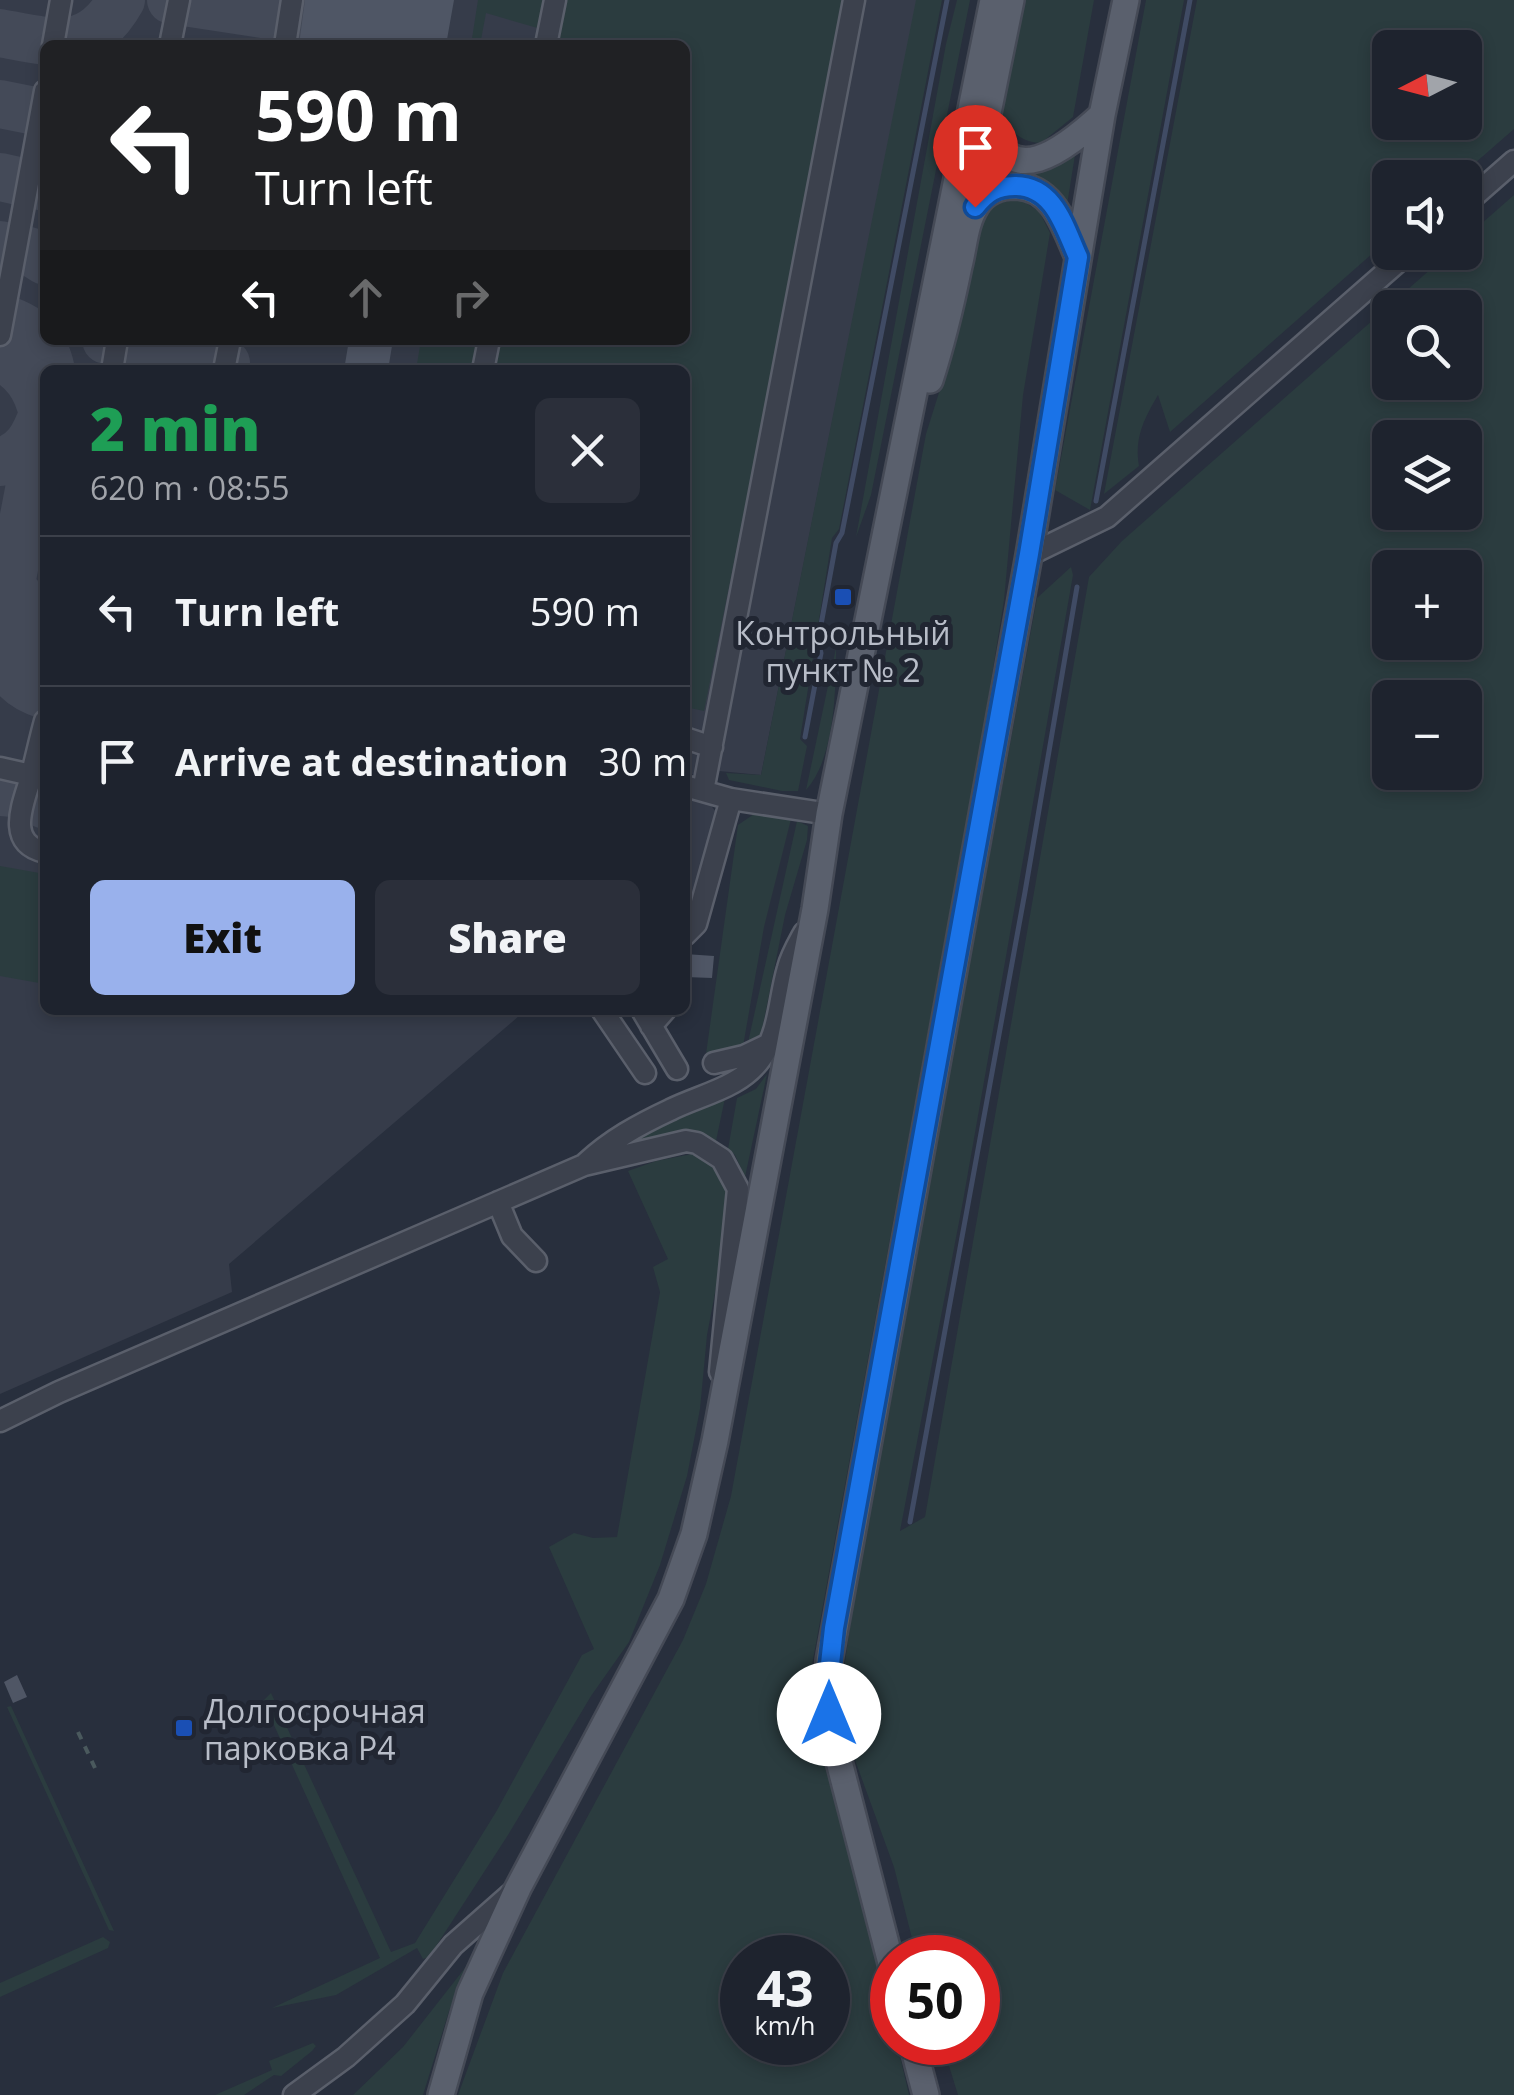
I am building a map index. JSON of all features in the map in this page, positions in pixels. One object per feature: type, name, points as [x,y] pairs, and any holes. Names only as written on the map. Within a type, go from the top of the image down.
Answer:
[{"type":"main road","points":[[442,2095],[470,1993],[518,1888],[671,1599],[694,1534],[815,909],[829,814],[993,0]]},
{"type":"main road","points":[[1011,0],[988,118],[992,136],[1002,149],[1014,158],[1046,159],[1068,146],[1102,115]]},
{"type":"main road","points":[[884,1935],[834,1742],[827,1691],[829,1661],[1029,554],[1102,115],[1126,0]]},
{"type":"main road","points":[[894,490],[942,343],[969,223],[982,198],[1001,186],[1028,186],[1041,191],[1059,215],[1078,257]]},
{"type":"main road","points":[[918,2065],[926,2095]]},
{"type":"street","points":[[54,40],[61,0]]},
{"type":"street","points":[[171,40],[178,0]]},
{"type":"street","points":[[286,40],[292,0]]},
{"type":"street","points":[[547,40],[554,0]]},
{"type":"street","points":[[829,814],[694,788],[712,748],[854,0]]},
{"type":"street","points":[[0,334],[40,118]]},
{"type":"street","points":[[1482,189],[1514,161]]},
{"type":"street","points":[[1029,554],[1107,516],[1389,270]]},
{"type":"street","points":[[690,740],[712,748]]},
{"type":"street","points":[[40,741],[18,820],[22,837],[40,851]]},
{"type":"street","points":[[0,768],[31,776]]},
{"type":"street","points":[[690,930],[696,924],[731,798]]},
{"type":"street","points":[[0,1421],[584,1165],[612,1141],[669,1110],[734,1083],[760,1061],[769,1044],[788,966],[815,909]]},
{"type":"street","points":[[605,1015],[646,1074]]},
{"type":"street","points":[[653,1016],[677,1069]]},
{"type":"street","points":[[714,1063],[744,1056],[769,1044]]},
{"type":"street","points":[[612,1141],[698,1143],[722,1158],[734,1181],[739,1200],[719,1355],[721,1399]]},
{"type":"street","points":[[498,1202],[512,1236],[536,1261]]},
{"type":"street","points":[[294,2095],[390,2018],[453,1945],[518,1888]]},
{"type":"path","points":[[78,1732],[95,1768]]},
{"type":"shaded area","points":[[0,0],[917,0],[761,775],[709,770],[690,774],[690,365],[40,365],[40,1015],[520,1015],[229,1264],[232,1292],[0,1394]]},
{"type":"shaded area","points":[[478,0],[547,0],[541,29],[486,13],[481,40],[472,40]]},
{"type":"shaded area","points":[[566,0],[847,0],[704,711],[690,708],[690,365],[491,365],[495,345],[690,345],[690,40],[558,40]]},
{"type":"shaded area","points":[[916,0],[942,0],[839,529],[832,538],[800,739],[807,746],[798,791],[782,791],[729,780],[726,773],[761,775]]},
{"type":"shaded area","points":[[957,0],[970,0],[871,495],[856,537],[946,44]]},
{"type":"shaded area","points":[[1023,0],[1094,0],[1073,117],[1041,143],[1017,135],[1000,106]]},
{"type":"shaded area","points":[[1146,0],[1184,0],[1090,510],[1055,490]]},
{"type":"shaded area","points":[[1197,0],[1514,0],[1514,129],[1478,160],[1372,160],[1372,254],[1170,432],[1158,395],[1141,429],[1139,466],[1104,494]]},
{"type":"shaded area","points":[[984,137],[1044,167],[1055,167],[1075,155],[1067,205],[1048,183],[1026,173],[1002,174],[976,186]]},
{"type":"shaded area","points":[[1514,195],[1514,2095],[958,2095],[949,2065],[1000,2065],[1000,1935],[911,1935],[894,1867],[851,1749],[844,1706],[844,1668],[861,1553],[1037,598],[1071,567],[1073,575],[963,1201],[900,1531],[925,1517],[1089,577],[1122,541],[1372,321],[1372,400],[1482,400],[1482,290],[1407,290],[1430,270],[1482,270],[1482,223]]},
{"type":"shaded area","points":[[1019,199],[1039,211],[1050,233],[1023,395],[1004,600],[984,725],[812,1665],[821,1738],[870,1936],[870,2065],[902,2065],[909,2095],[458,2095],[503,1973],[683,1640],[706,1584],[731,1496],[926,434],[953,348],[977,226],[994,204]]},
{"type":"shaded area","points":[[420,345],[476,345],[472,365],[417,365]]},
{"type":"shaded area","points":[[836,648],[828,742],[816,776],[806,790]]},
{"type":"shaded area","points":[[690,800],[709,803],[718,821],[701,895],[690,903]]},
{"type":"shaded area","points":[[757,812],[792,815],[764,927],[742,1052],[725,1056],[706,1054],[738,825]]},
{"type":"shaded area","points":[[797,821],[808,826],[807,840],[785,915],[760,1040],[747,1047]]},
{"type":"shaded area","points":[[0,866],[40,873],[40,983],[0,976]]},
{"type":"shaded area","points":[[767,1074],[745,1177],[728,1149],[737,1098],[756,1089]]},
{"type":"shaded area","points":[[725,1098],[716,1141],[685,1131],[629,1147],[625,1142]]},
{"type":"shaded area","points":[[697,1153],[714,1161],[726,1179],[731,1209],[707,1335],[700,1409],[687,1476],[660,1565],[629,1642],[591,1696],[429,1957],[423,1959],[417,1948],[336,1995],[272,2008],[380,1958],[263,1701],[271,1693],[391,1952],[415,1943],[496,1812],[582,1655],[594,1649],[549,1547],[574,1533],[593,1538],[617,1537],[660,1292],[653,1267],[668,1259],[628,1171]]},
{"type":"shaded area","points":[[11,1706],[114,1931],[109,1930],[7,1707]]},
{"type":"shaded area","points":[[103,1937],[110,1942],[108,1948],[0,1997],[0,1983]]},
{"type":"shaded area","points":[[472,1959],[449,2011],[423,2095],[353,2095],[403,2047]]},
{"type":"shaded area","points":[[313,2043],[316,2046],[312,2051],[281,2076],[274,2075],[244,2095],[215,2095],[272,2070],[269,2061]]},
{"type":"building","points":[[305,0],[454,0],[447,40],[300,40]]},
{"type":"building","points":[[348,345],[392,345],[389,365],[345,365]]},
{"type":"building","points":[[690,954],[714,956],[712,978],[690,977]]},
{"type":"building","points":[[17,1675],[27,1697],[13,1703],[4,1682]]},
{"type":"waterway","points":[[805,737],[836,543],[842,533],[947,0]]},
{"type":"waterway","points":[[1096,501],[1190,0]]},
{"type":"waterway","points":[[910,1522],[1077,587]]},
{"type":"taxiway","points":[[72,40],[96,30],[121,0]]},
{"type":"taxiway","points":[[171,0],[289,18]]},
{"type":"taxiway","points":[[0,33],[40,40]]},
{"type":"taxiway","points":[[0,104],[40,112]]},
{"type":"taxiway","points":[[0,177],[40,186]]},
{"type":"taxiway","points":[[0,245],[29,251],[40,258]]},
{"type":"taxiway","points":[[0,318],[19,325],[40,344]]},
{"type":"taxiway","points":[[41,345],[49,365]]},
{"type":"taxiway","points":[[132,345],[226,363]]},
{"type":"taxiway","points":[[0,357],[29,380],[40,405]]},
{"type":"taxiway","points":[[0,462],[28,444],[40,421]]},
{"type":"taxiway","points":[[0,642],[40,432]]},
{"type":"taxiway","points":[[17,593],[8,602],[17,624],[25,635],[40,644]]},
{"type":"taxiway","points":[[40,607],[25,612],[1,635],[12,673],[40,693]]},
{"type":"taxiway","points":[[0,792],[25,794],[40,802]]},
{"type":"place","name":"Контрольный пункт № 2","points":[[843,597]]},
{"type":"place","name":"Долгосрочная парковка P4","points":[[184,1728]]},
{"type":"route","points":[[829,1714],[827,1691],[834,1628],[1029,554],[1078,257],[1059,215],[1041,191],[1028,186],[1001,186],[988,192],[975,207]]}]
